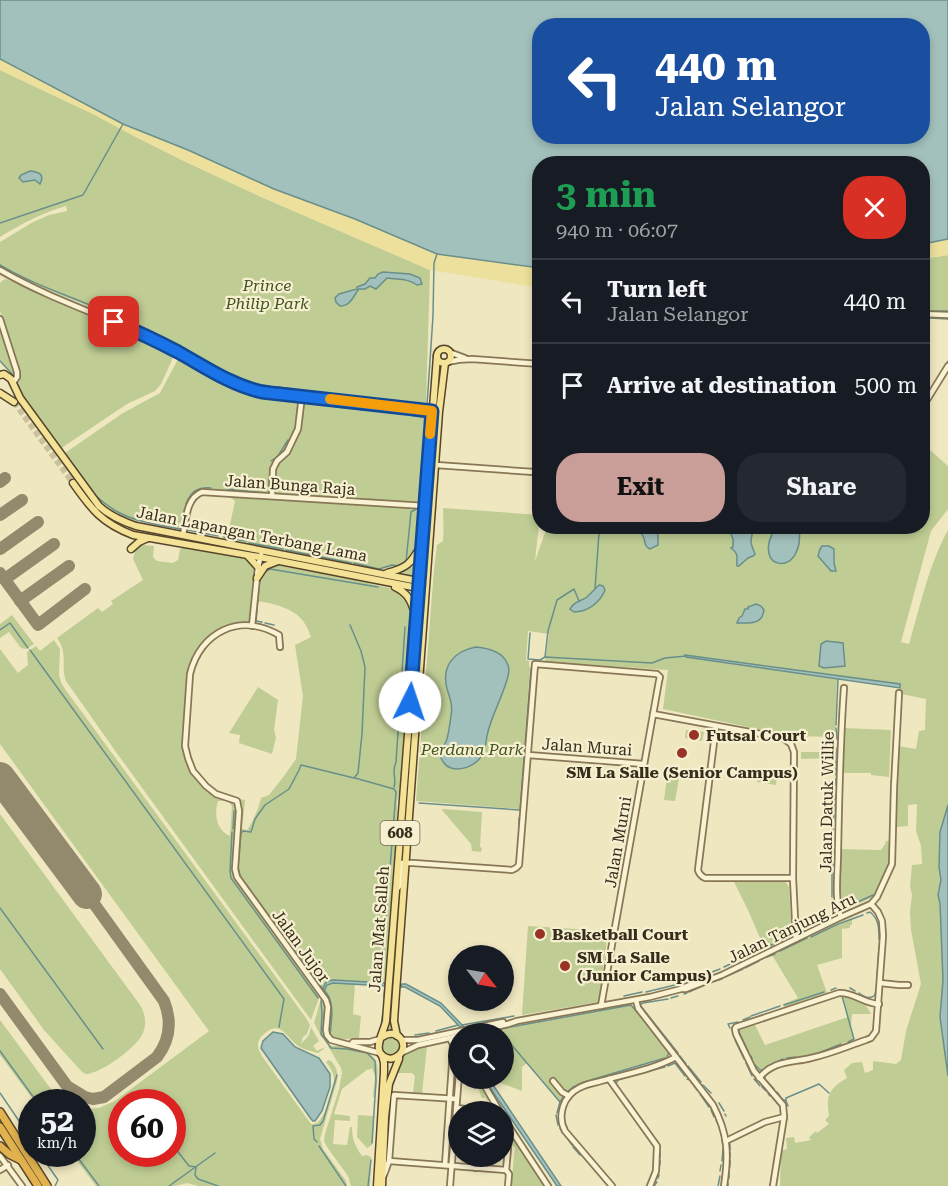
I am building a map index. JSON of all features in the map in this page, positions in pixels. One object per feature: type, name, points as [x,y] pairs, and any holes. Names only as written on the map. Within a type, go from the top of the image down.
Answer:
[{"type":"highway","points":[[0,1112],[47,1186]]},
{"type":"highway","points":[[0,1128],[18,1155]]},
{"type":"highway","points":[[0,1146],[18,1158]]},
{"type":"highway","points":[[26,1167],[38,1186]]},
{"type":"main road","points":[[441,350],[449,352],[450,356],[446,362],[439,361],[437,356],[441,350]]},
{"type":"main road","name":"Jalan Mat Salleh","points":[[400,1038],[394,1021],[423,586],[436,465],[437,356]]},
{"type":"main road","name":"Jalan Mat Salleh","points":[[381,1038],[386,1021],[417,617],[423,586],[422,544],[425,506],[436,412],[446,362]]},
{"type":"main road","name":"Jalan Lapangan Terbang Lama","points":[[0,375],[8,376],[26,407],[83,486],[103,510],[120,521],[384,574],[423,586]]},
{"type":"main road","points":[[0,393],[14,402]]},
{"type":"main road","name":"Jalan Lapangan Terbang Lama","points":[[73,483],[93,511],[117,529],[126,532],[386,583],[423,586]]},
{"type":"main road","points":[[126,532],[131,549],[139,542],[149,538]]},
{"type":"main road","points":[[384,574],[406,566],[412,561],[422,544]]},
{"type":"main road","points":[[248,555],[258,567]]},
{"type":"main road","points":[[257,578],[265,566],[279,561]]},
{"type":"main road","points":[[386,583],[401,590],[409,597],[417,617]]},
{"type":"main road","points":[[381,1038],[391,1033],[400,1038]]},
{"type":"main road","name":"608","points":[[381,1038],[378,1046],[384,1064],[381,1184]]},
{"type":"main road","name":"608","points":[[381,1184],[389,1084],[403,1044],[400,1038]]},
{"type":"main road","points":[[381,1054],[390,1059],[400,1054]]},
{"type":"street","points":[[0,271],[149,337],[241,386],[262,392],[436,412]]},
{"type":"street","points":[[930,314],[948,315]]},
{"type":"street","points":[[0,319],[16,372],[17,377],[13,383]]},
{"type":"street","points":[[449,352],[468,359]]},
{"type":"street","points":[[446,362],[468,359],[532,363]]},
{"type":"street","points":[[930,395],[948,366]]},
{"type":"street","points":[[272,496],[274,466],[287,452],[298,429],[302,396]]},
{"type":"street","points":[[436,465],[532,472]]},
{"type":"street","name":"Jalan Bunga Raja","points":[[183,535],[193,497],[206,492],[425,506]]},
{"type":"street","points":[[266,551],[262,553],[258,567],[252,626],[261,627],[279,635],[280,647]]},
{"type":"street","name":"Jalan Jujor","points":[[252,626],[225,629],[210,638],[197,655],[190,674],[185,740],[188,758],[198,778],[216,794],[235,800],[239,804],[235,869],[237,878],[323,996],[328,1007],[327,1035],[333,1041],[351,1045]]},
{"type":"street","name":"Jalan Murni","points":[[528,755],[535,664],[657,674],[660,677],[601,1006]]},
{"type":"street","name":"Jalan Datuk Willie","points":[[841,917],[837,899],[837,878],[844,688]]},
{"type":"street","name":"Jalan Tanjung Aru","points":[[508,1023],[686,989],[710,981],[872,904],[892,864],[899,693]]},
{"type":"street","points":[[653,714],[783,738],[793,748],[793,878],[796,939]]},
{"type":"street","points":[[716,726],[698,873],[705,878],[793,878]]},
{"type":"street","points":[[396,891],[400,885],[402,863],[512,870],[517,868],[520,862],[528,755]]},
{"type":"street","name":"Jalan Murai","points":[[528,755],[644,764]]},
{"type":"street","points":[[759,1078],[764,1072],[781,1063],[810,1059],[871,1038],[876,1031],[883,924],[872,904]]},
{"type":"street","points":[[880,983],[908,985]]},
{"type":"street","points":[[773,1186],[784,1117],[783,1105],[754,1071],[736,1034],[736,1027],[839,993],[848,993],[867,1002],[879,1004]]},
{"type":"street","points":[[636,1000],[638,1008],[713,1105],[722,1124],[726,1141],[724,1186]]},
{"type":"street","name":"Jalan Tanjung Aru","points":[[400,1038],[418,1040],[470,1028],[512,1022]]},
{"type":"street","points":[[438,1036],[448,1035]]},
{"type":"street","points":[[351,1045],[353,1042],[370,1042],[381,1038]]},
{"type":"street","points":[[400,1054],[418,1045],[448,1038]]},
{"type":"street","points":[[351,1045],[381,1054]]},
{"type":"street","points":[[612,1186],[565,1131],[561,1117],[562,1107],[568,1096],[580,1087],[660,1064],[676,1057]]},
{"type":"street","points":[[609,1079],[657,1146],[656,1171],[650,1186]]},
{"type":"street","points":[[553,1081],[568,1096]]},
{"type":"street","points":[[389,1161],[445,1166],[451,1089]]},
{"type":"street","points":[[381,1184],[389,1161],[394,1095],[457,1099],[458,1089]]},
{"type":"street","points":[[726,1141],[765,1122],[784,1117]]},
{"type":"street","points":[[514,1134],[548,1186]]},
{"type":"street","points":[[0,1156],[22,1186]]},
{"type":"street","points":[[0,1170],[8,1165]]},
{"type":"street","points":[[450,1186],[452,1167]]},
{"type":"street","points":[[464,1167],[506,1170]]},
{"type":"street","points":[[506,1167],[509,1174],[508,1186]]},
{"type":"green space","name":"Prince Philip Park","points":[[0,70],[259,196],[430,270],[426,403],[248,384],[105,313],[24,280],[0,266],[0,242],[33,222],[67,211],[66,206],[49,212],[0,237]]},
{"type":"green space","points":[[948,255],[948,311],[930,310],[930,258]]},
{"type":"green space","points":[[6,279],[172,354],[172,360],[161,384],[155,391],[127,404],[60,449],[18,386],[20,376],[0,311],[0,283]]},
{"type":"green space","points":[[0,326],[14,371],[14,376],[0,361]]},
{"type":"green space","points":[[178,359],[255,396],[300,399],[296,431],[287,449],[274,462],[269,494],[201,491],[189,502],[182,529],[141,519],[137,522],[119,516],[96,498],[65,453],[123,413],[160,393]]},
{"type":"green space","points":[[304,400],[428,415],[422,503],[275,494],[276,467],[288,454],[299,431]]},
{"type":"green space","name":"Perdana Park","points":[[930,450],[948,466],[948,509],[931,531],[901,642],[909,644],[930,571],[948,530],[948,805],[939,851],[941,880],[938,895],[943,980],[940,1017],[948,1076],[948,1186],[780,1186],[781,1151],[787,1149],[786,1138],[794,1137],[795,1143],[811,1140],[809,1137],[829,1124],[825,1120],[829,1116],[828,1098],[832,1090],[847,1078],[844,1070],[852,1063],[862,1062],[865,1073],[873,1070],[873,1061],[896,1064],[901,1060],[906,1031],[921,984],[911,930],[910,886],[912,865],[922,864],[921,846],[916,831],[917,804],[908,805],[908,826],[896,827],[898,746],[916,749],[919,731],[925,730],[926,699],[901,694],[900,685],[837,677],[835,737],[790,736],[663,709],[668,670],[545,662],[549,634],[528,631],[526,660],[529,661],[530,667],[520,809],[416,801],[434,570],[437,545],[443,541],[443,508],[532,514],[532,534],[538,534],[535,561],[545,534],[930,534]]},
{"type":"green space","points":[[234,495],[419,507],[421,510],[418,542],[415,551],[403,564],[380,569],[225,540],[222,537],[224,531],[229,529],[235,501],[231,498]]},
{"type":"green space","points":[[139,531],[222,545],[258,553],[137,533]]},
{"type":"green space","points":[[142,545],[154,546],[153,557],[157,561],[173,563],[178,560],[180,549],[184,547],[243,557],[250,559],[255,567],[251,620],[247,623],[225,627],[216,632],[201,645],[191,663],[188,674],[183,749],[187,764],[197,780],[217,798],[228,800],[236,807],[232,870],[234,879],[320,995],[311,1020],[66,681],[63,650],[57,638],[98,608],[102,612],[113,604],[111,601],[143,580],[133,559],[136,548]],"holes":[[[218,801],[228,801],[232,806],[230,836],[219,826],[216,816]]]},
{"type":"green space","points":[[418,554],[416,578],[399,574],[411,566]]},
{"type":"green space","points":[[270,566],[361,580],[399,592],[409,603],[411,612],[404,708],[404,742],[397,802],[397,832],[385,983],[330,981],[323,985],[321,990],[238,877],[241,805],[239,799],[245,800],[242,829],[247,830],[261,798],[269,795],[296,759],[303,696],[295,645],[311,637],[306,626],[296,614],[277,605],[257,601],[260,578]]},
{"type":"green space","points":[[422,593],[404,860],[401,860]]},
{"type":"green space","points":[[12,615],[34,644],[26,649],[21,648],[9,632],[0,638],[0,624]]},
{"type":"green space","points":[[54,640],[60,649],[59,675],[65,689],[306,1018],[310,1025],[301,1044],[309,1035],[311,1027],[319,1041],[313,1046],[317,1051],[324,1049],[318,1053],[302,1048],[282,1031],[273,1028],[261,1037],[258,1043],[259,1051],[264,1059],[311,1124],[322,1118],[333,1089],[333,1075],[326,1062],[329,1060],[335,1067],[337,1081],[320,1139],[323,1149],[346,1181],[347,1186],[198,1186],[187,1183],[175,1186],[96,1186],[82,1167],[96,1167],[96,1108],[108,1104],[108,1167],[186,1167],[186,1089],[131,1089],[209,1031],[0,744],[0,649],[18,673],[28,665],[27,652],[36,646],[40,651]]},
{"type":"green space","points":[[258,687],[278,700],[274,730],[276,738],[272,754],[239,743],[240,735],[229,733]]},
{"type":"green space","points":[[843,728],[891,730],[889,777],[871,775],[871,773],[841,773]]},
{"type":"green space","name":"Futsal Court","points":[[686,730],[704,732],[702,741],[685,738]]},
{"type":"green space","points":[[801,752],[831,752],[831,758],[801,759]]},
{"type":"green space","points":[[758,774],[777,776],[776,785],[757,782]]},
{"type":"green space","points":[[667,777],[679,779],[675,801],[664,800]]},
{"type":"green space","points":[[443,809],[482,812],[481,852],[472,851],[471,844]]},
{"type":"green space","points":[[0,814],[143,1011],[145,1026],[140,1038],[120,1057],[97,1071],[87,1074],[82,1072],[44,1030],[0,969]]},
{"type":"green space","points":[[886,841],[890,841],[890,863],[874,897],[842,911],[840,849],[881,850]]},
{"type":"green space","points":[[785,881],[789,887],[792,936],[752,956],[749,955],[764,947],[734,882]]},
{"type":"green space","points":[[852,919],[850,928],[842,929],[842,958],[817,965],[827,993],[785,1007],[783,1004],[798,998],[772,955]]},
{"type":"green space","name":"SM La Salle (Junior Campus)","points":[[528,926],[608,931],[599,1002],[522,1015]]},
{"type":"green space","points":[[394,952],[397,952],[393,1031],[387,1031]]},
{"type":"green space","points":[[331,983],[355,984],[353,1014],[361,1016],[359,1038],[337,1040],[329,1034],[329,1009],[323,993],[327,985]]},
{"type":"green space","points":[[842,996],[860,1000],[871,1014],[852,1014],[851,1028],[854,1039],[810,1056],[783,1059],[763,1070],[757,1068],[739,1028],[754,1023],[765,1045],[848,1017]]},
{"type":"green space","points":[[321,999],[325,1005],[323,1031],[325,1035],[322,1038],[314,1023]]},
{"type":"green space","points":[[631,1005],[669,1052],[667,1057],[575,1085],[560,1102],[527,1063],[522,1067],[522,1091],[514,1088],[514,1026]]},
{"type":"green space","points":[[0,1020],[51,1089],[25,1089],[0,1055]]},
{"type":"green space","points":[[391,1037],[397,1040],[400,1046],[397,1052],[391,1055],[385,1052],[382,1046],[385,1040]]},
{"type":"green space","points":[[328,1046],[347,1046],[368,1053],[373,1057],[378,1069],[375,1097],[373,1097],[375,1076],[372,1068],[342,1089],[334,1114],[350,1116],[350,1121],[335,1120],[333,1144],[347,1145],[350,1127],[352,1127],[353,1139],[362,1156],[371,1157],[370,1186],[351,1186],[348,1176],[324,1141],[342,1073]]},
{"type":"green space","points":[[427,1046],[422,1094],[413,1093],[415,1076],[412,1073],[397,1073],[392,1090],[385,1167],[387,1108],[393,1077],[398,1064],[405,1055]]},
{"type":"green space","points":[[479,1089],[485,1089],[492,1101],[486,1098],[482,1098]]},
{"type":"green space","points":[[358,1115],[374,1116],[372,1145],[367,1148],[357,1137]]},
{"type":"green space","points":[[514,1140],[545,1186],[511,1186]]},
{"type":"sand","points":[[0,59],[123,124],[188,150],[274,189],[355,219],[437,254],[532,267],[532,287],[430,270],[259,196],[0,70]]},
{"type":"sand","points":[[948,239],[948,255],[930,258],[930,242]]},
{"type":"water","points":[[0,0],[948,0],[948,239],[930,243],[930,156],[532,156],[532,267],[437,254],[355,219],[274,189],[188,150],[123,124],[0,59]]},
{"type":"water","points":[[30,171],[40,174],[42,178],[40,184],[35,180],[23,182],[19,178]]},
{"type":"water","points":[[383,272],[410,274],[420,278],[422,284],[417,285],[406,280],[387,278],[376,289],[370,286],[359,289],[344,306],[336,302],[335,298],[339,294],[357,289],[370,278],[375,278]]},
{"type":"water","points":[[658,534],[658,545],[648,548],[642,535]]},
{"type":"water","points":[[731,534],[752,534],[751,543],[755,554],[739,566],[737,566],[737,554],[731,548],[733,539]]},
{"type":"water","points":[[773,534],[799,534],[799,544],[794,556],[787,562],[780,563],[773,560],[769,553],[769,542]]},
{"type":"water","points":[[822,546],[834,549],[836,571],[831,571],[818,556]]},
{"type":"water","points":[[599,585],[605,590],[596,603],[579,612],[570,609],[575,603],[587,597]]},
{"type":"water","points":[[756,604],[764,610],[758,621],[737,623],[745,609]]},
{"type":"water","points":[[826,641],[843,643],[845,666],[824,668],[819,666],[821,644]]},
{"type":"water","points":[[476,647],[489,649],[502,656],[508,666],[508,676],[491,721],[482,755],[467,767],[451,768],[441,757],[452,712],[446,673],[456,656]]},
{"type":"water","points":[[685,655],[900,684],[900,688],[686,657]]},
{"type":"water","points":[[948,805],[948,1076],[940,1017],[943,980],[938,895],[941,880],[940,832]]},
{"type":"water","points":[[327,981],[385,983],[385,986],[333,983],[327,985],[324,991],[322,989]]},
{"type":"water","points":[[402,984],[406,984],[441,1003],[460,1023],[456,1023],[440,1006],[401,987]]},
{"type":"water","points":[[273,1032],[283,1034],[295,1047],[319,1058],[330,1074],[330,1087],[322,1111],[315,1121],[311,1119],[261,1048],[263,1041]]},
{"type":"water","points":[[491,1089],[496,1089],[504,1101],[499,1101]]},
{"type":"water","points":[[514,1116],[561,1186],[557,1186],[514,1123]]},
{"type":"waterway","points":[[0,223],[83,195],[123,124]]},
{"type":"waterway","points":[[427,405],[434,263],[437,254]]},
{"type":"waterway","points":[[0,265],[129,322],[214,367],[250,382],[269,386]]},
{"type":"waterway","points":[[930,311],[948,311]]},
{"type":"waterway","points":[[930,318],[948,319]]},
{"type":"waterway","points":[[0,361],[14,376]]},
{"type":"waterway","points":[[943,370],[948,361]]},
{"type":"waterway","points":[[278,387],[426,404]]},
{"type":"waterway","points":[[268,399],[298,402],[296,427],[293,432]]},
{"type":"waterway","points":[[304,403],[365,410]]},
{"type":"waterway","points":[[384,412],[405,414]]},
{"type":"waterway","points":[[410,415],[426,418]]},
{"type":"waterway","points":[[421,502],[426,417]]},
{"type":"waterway","points":[[271,461],[278,456],[288,440]]},
{"type":"waterway","points":[[227,489],[267,493],[269,492],[269,478]]},
{"type":"waterway","points":[[186,504],[196,491],[211,488]]},
{"type":"waterway","points":[[93,493],[123,515],[147,523],[181,529],[185,508]]},
{"type":"waterway","points":[[406,562],[411,512],[420,507]]},
{"type":"waterway","points":[[188,530],[218,536]]},
{"type":"waterway","points":[[595,589],[599,534]]},
{"type":"waterway","points":[[224,537],[246,541]]},
{"type":"waterway","points":[[249,543],[283,549]]},
{"type":"waterway","points":[[286,550],[351,563]]},
{"type":"waterway","points":[[354,563],[379,569],[392,565],[399,566]]},
{"type":"waterway","points":[[262,622],[256,621],[260,577],[270,569],[378,587]]},
{"type":"waterway","points":[[545,657],[548,631],[557,600],[574,589],[579,601]]},
{"type":"waterway","points":[[0,630],[10,623],[28,648]]},
{"type":"waterway","points":[[265,623],[274,625]]},
{"type":"waterway","points":[[333,1038],[330,1035],[332,1011],[329,997],[240,876],[238,867],[241,833],[251,832],[255,819],[265,805],[289,789],[301,765],[354,778],[358,773],[365,667],[350,625]]},
{"type":"waterway","points":[[394,787],[405,627]]},
{"type":"waterway","points":[[530,633],[528,659],[540,660],[545,657],[652,663],[665,658],[686,656]]},
{"type":"waterway","points":[[30,650],[284,999],[279,1027]]},
{"type":"waterway","points":[[520,811],[531,669]]},
{"type":"waterway","points":[[836,725],[838,679]]},
{"type":"waterway","points":[[836,728],[837,739]]},
{"type":"waterway","points":[[836,748],[836,766]]},
{"type":"waterway","points":[[836,768],[836,775]]},
{"type":"waterway","points":[[355,778],[394,789],[396,792],[382,971],[377,984]]},
{"type":"waterway","points":[[835,785],[836,779]]},
{"type":"waterway","points":[[833,830],[835,795]]},
{"type":"waterway","points":[[419,803],[520,810]]},
{"type":"waterway","points":[[233,829],[234,811]]},
{"type":"waterway","points":[[519,818],[519,826]]},
{"type":"waterway","points":[[232,832],[231,878],[318,998]]},
{"type":"waterway","points":[[833,836],[833,855]]},
{"type":"waterway","points":[[832,869],[832,897]]},
{"type":"waterway","points":[[842,909],[873,895]]},
{"type":"waterway","points":[[832,900],[833,904]]},
{"type":"waterway","points":[[799,932],[835,913],[834,907]]},
{"type":"waterway","points":[[0,908],[103,1049]]},
{"type":"waterway","points":[[867,913],[870,912],[877,921],[879,939]]},
{"type":"waterway","points":[[811,937],[863,915]]},
{"type":"waterway","points":[[785,939],[792,936]]},
{"type":"waterway","points":[[780,951],[807,938]]},
{"type":"waterway","points":[[749,955],[782,940]]},
{"type":"waterway","points":[[877,980],[879,947]]},
{"type":"waterway","points":[[767,957],[775,954]]},
{"type":"waterway","points":[[724,967],[745,957]]},
{"type":"waterway","points":[[745,968],[759,961]]},
{"type":"waterway","points":[[696,978],[720,969]]},
{"type":"waterway","points":[[725,977],[743,969]]},
{"type":"waterway","points":[[715,981],[722,979]]},
{"type":"waterway","points":[[682,983],[692,980]]},
{"type":"waterway","points":[[689,992],[709,983]]},
{"type":"waterway","points":[[646,992],[679,984]]},
{"type":"waterway","points":[[384,997],[385,986]]},
{"type":"waterway","points":[[831,990],[836,988]]},
{"type":"waterway","points":[[850,988],[855,991]]},
{"type":"waterway","points":[[859,993],[869,998],[875,995],[876,990]]},
{"type":"waterway","points":[[624,996],[642,992]]},
{"type":"waterway","points":[[784,1005],[824,992]]},
{"type":"waterway","points":[[671,998],[678,996]]},
{"type":"waterway","points":[[839,996],[847,996]]},
{"type":"waterway","points":[[842,996],[854,1039],[848,1042]]},
{"type":"waterway","points":[[821,1001],[832,998]]},
{"type":"waterway","points":[[668,999],[640,1005],[678,1053]]},
{"type":"waterway","points":[[321,1001],[321,1034],[331,1048],[367,1053],[375,1061],[372,1143]]},
{"type":"waterway","points":[[384,1001],[384,1006]]},
{"type":"waterway","points":[[860,1001],[868,1005]]},
{"type":"waterway","points":[[805,1007],[815,1003]]},
{"type":"waterway","points":[[514,1026],[631,1005],[643,1019]]},
{"type":"waterway","points":[[751,1016],[780,1006]]},
{"type":"waterway","points":[[381,1027],[383,1012]]},
{"type":"waterway","points":[[474,1023],[514,1016]]},
{"type":"waterway","points":[[743,1020],[750,1017]]},
{"type":"waterway","points":[[730,1028],[728,1024],[738,1022]]},
{"type":"waterway","points":[[646,1023],[656,1036]]},
{"type":"waterway","points":[[436,1031],[448,1028]]},
{"type":"waterway","points":[[739,1028],[748,1051]]},
{"type":"waterway","points":[[415,1035],[429,1033]]},
{"type":"waterway","points":[[735,1040],[744,1059]]},
{"type":"waterway","points":[[662,1044],[669,1052],[667,1057]]},
{"type":"waterway","points":[[814,1055],[841,1044]]},
{"type":"waterway","points":[[514,1048],[560,1102]]},
{"type":"waterway","points":[[0,1051],[28,1089]]},
{"type":"waterway","points":[[680,1056],[686,1064]]},
{"type":"waterway","points":[[787,1058],[796,1057]]},
{"type":"waterway","points":[[567,1092],[584,1082],[665,1058]]},
{"type":"waterway","points":[[766,1067],[783,1059]]},
{"type":"waterway","points":[[668,1066],[675,1063],[685,1076]]},
{"type":"waterway","points":[[746,1063],[752,1076]]},
{"type":"waterway","points":[[754,1064],[763,1070]]},
{"type":"waterway","points":[[688,1066],[701,1082]]},
{"type":"waterway","points":[[774,1089],[765,1076],[781,1066]]},
{"type":"waterway","points":[[634,1075],[665,1067]]},
{"type":"waterway","points":[[317,1142],[314,1139],[313,1126],[320,1125],[323,1121],[337,1075]]},
{"type":"waterway","points":[[625,1097],[616,1084],[618,1080],[630,1076]]},
{"type":"waterway","points":[[687,1079],[697,1090]]},
{"type":"waterway","points":[[754,1079],[760,1086]]},
{"type":"waterway","points":[[786,1101],[786,1098],[819,1084],[829,1093]]},
{"type":"waterway","points":[[703,1085],[711,1093]]},
{"type":"waterway","points":[[762,1087],[766,1091]]},
{"type":"waterway","points":[[777,1092],[788,1106]]},
{"type":"waterway","points":[[0,1093],[18,1119]]},
{"type":"waterway","points":[[700,1094],[709,1107]]},
{"type":"waterway","points":[[557,1113],[564,1096]]},
{"type":"waterway","points":[[772,1097],[781,1108]]},
{"type":"waterway","points":[[628,1100],[646,1126]]},
{"type":"waterway","points":[[719,1103],[724,1111]]},
{"type":"waterway","points":[[711,1110],[714,1117]]},
{"type":"waterway","points":[[556,1115],[558,1125]]},
{"type":"waterway","points":[[716,1120],[718,1124]]},
{"type":"waterway","points":[[719,1127],[723,1146]]},
{"type":"waterway","points":[[560,1128],[572,1145]]},
{"type":"waterway","points":[[648,1129],[652,1134]]},
{"type":"waterway","points":[[730,1144],[730,1150]]},
{"type":"waterway","points":[[319,1146],[346,1186]]},
{"type":"waterway","points":[[573,1147],[580,1155]]},
{"type":"waterway","points":[[722,1161],[723,1149]]},
{"type":"waterway","points":[[169,1186],[215,1153]]},
{"type":"waterway","points":[[368,1186],[371,1160]]},
{"type":"waterway","points":[[660,1160],[660,1165]]},
{"type":"waterway","points":[[730,1160],[730,1165]]},
{"type":"waterway","points":[[186,1162],[189,1166],[196,1167],[195,1175],[198,1179],[218,1186]]},
{"type":"waterway","points":[[417,1165],[441,1167]]},
{"type":"waterway","points":[[720,1171],[721,1165]]},
{"type":"waterway","points":[[49,1167],[58,1180],[55,1186]]},
{"type":"waterway","points":[[85,1167],[99,1186]]},
{"type":"waterway","points":[[729,1172],[729,1178]]},
{"type":"waterway","points":[[718,1186],[720,1176]]},
{"type":"waterway","points":[[654,1186],[657,1182]]},
{"type":"taxiway","points":[[0,482],[5,478]]},
{"type":"taxiway","points":[[0,515],[22,500]]},
{"type":"taxiway","points":[[0,549],[38,522]]},
{"type":"taxiway","points":[[5,579],[54,544]]},
{"type":"taxiway","points":[[20,601],[69,566]]},
{"type":"taxiway","points":[[0,573],[38,625],[85,589]]},
{"type":"taxiway","points":[[0,994],[67,1086],[85,1097],[93,1099],[104,1097],[157,1057],[165,1044],[169,1023],[164,1001],[87,894]]},
{"type":"runway","points":[[0,777],[87,894]]},
{"type":"tunnel","points":[[14,402],[73,483]]},
{"type":"slow traffic","points":[[330,399],[432,411],[430,434]]},
{"type":"place","name":"Futsal Court","points":[[694,735]]},
{"type":"place","name":"SM La Salle (Senior Campus)","points":[[682,753]]},
{"type":"place","name":"Basketball Court","points":[[540,934]]},
{"type":"place","name":"SM La Salle (Junior Campus)","points":[[565,966]]},
{"type":"route","points":[[114,322],[149,337],[241,386],[262,392],[432,411],[410,702]]}]
